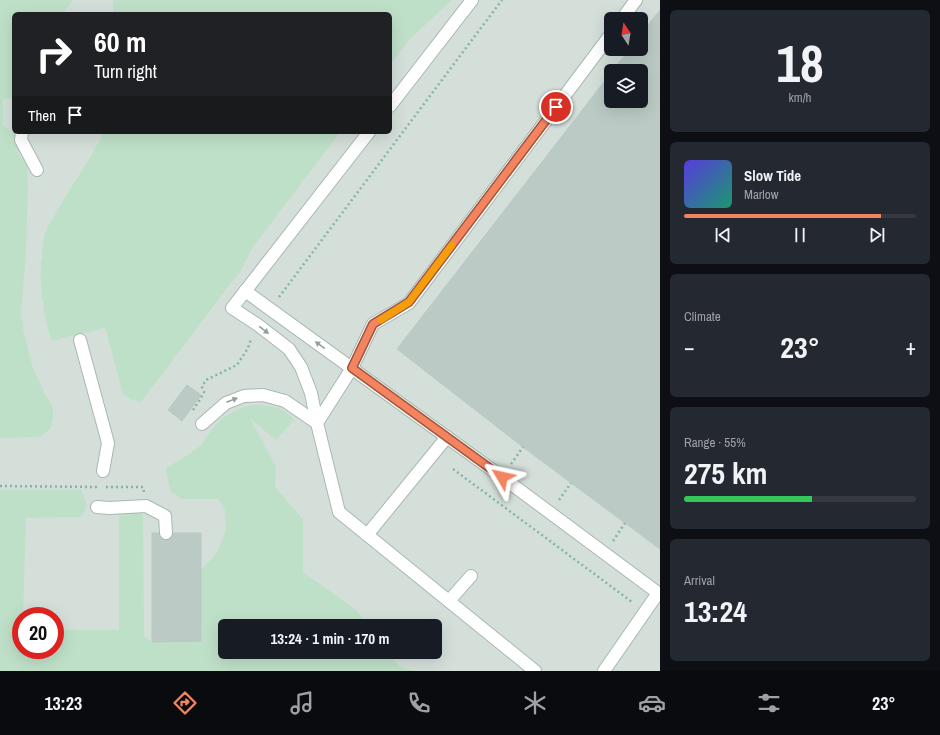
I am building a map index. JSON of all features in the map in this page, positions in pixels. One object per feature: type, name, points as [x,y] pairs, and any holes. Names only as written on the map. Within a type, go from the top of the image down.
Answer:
[{"type":"lane","points":[[392,103],[472,0]]},
{"type":"lane","points":[[627,12],[636,0]]},
{"type":"lane","points":[[317,423],[352,368],[373,324],[409,302],[604,43]]},
{"type":"lane","points":[[22,134],[22,140],[37,170]]},
{"type":"lane","points":[[367,134],[232,308],[258,325],[289,349],[301,367],[312,393],[317,423],[339,512],[535,671]]},
{"type":"lane","points":[[245,291],[658,593],[604,671]]},
{"type":"lane","points":[[80,340],[108,443],[103,471]]},
{"type":"lane","points":[[202,424],[226,402],[244,396],[264,395],[285,401],[317,423]]},
{"type":"lane","points":[[367,535],[447,438]]},
{"type":"lane","points":[[97,507],[109,508],[146,506],[165,516],[166,533]]},
{"type":"lane","points":[[449,602],[471,576]]},
{"type":"path","points":[[270,309],[502,0]]},
{"type":"path","points":[[202,424],[190,414],[204,392],[202,386],[206,380],[237,365],[248,348],[252,333],[258,325]]},
{"type":"path","points":[[453,469],[645,611]]},
{"type":"path","points":[[0,486],[143,487],[146,506]]},
{"type":"shaded area","points":[[0,0],[113,0],[113,12],[12,12],[12,134],[103,134],[46,231],[41,257],[41,283],[43,308],[105,328],[122,388],[283,134],[392,134],[392,12],[385,12],[356,0],[660,0],[660,671],[0,671]]},
{"type":"green space","points":[[0,0],[73,0],[64,12],[12,12],[12,98],[3,99],[3,125],[12,131],[12,134],[17,135],[18,153],[27,165],[28,186],[26,254],[21,313],[24,334],[33,368],[53,407],[53,420],[50,429],[39,437],[0,438]]},
{"type":"green space","points":[[113,0],[452,0],[409,40],[392,62],[392,12],[113,12]]},
{"type":"green space","points":[[103,134],[338,134],[253,247],[240,272],[141,402],[132,400],[123,394],[105,328],[52,341],[45,318],[41,268],[45,233],[50,222]]},
{"type":"green space","points":[[252,405],[275,407],[284,411],[294,420],[278,438],[278,441],[250,418],[276,467],[275,487],[303,519],[303,572],[356,610],[363,619],[218,619],[218,659],[394,659],[400,667],[415,671],[0,671],[0,490],[81,490],[86,504],[85,510],[80,517],[26,518],[23,607],[12,607],[12,659],[64,659],[64,630],[119,630],[119,514],[124,512],[139,512],[143,516],[144,636],[152,642],[201,641],[201,570],[216,554],[226,531],[225,510],[218,499],[182,499],[170,491],[166,468],[200,446],[213,428],[222,419],[240,409]]},
{"type":"building","points":[[660,10],[660,549],[523,447],[397,349],[604,82],[604,108],[648,108],[648,64],[618,64],[624,56],[648,56],[648,25]]},
{"type":"building","points":[[187,385],[201,395],[182,421],[168,410]]},
{"type":"building","points":[[152,533],[158,533],[162,539],[166,540],[172,537],[173,533],[201,533],[201,641],[152,642]]},
{"type":"slow traffic","points":[[381,320],[409,302],[452,245]]},
{"type":"route","points":[[502,477],[352,368],[373,324],[409,302],[556,107]]}]
